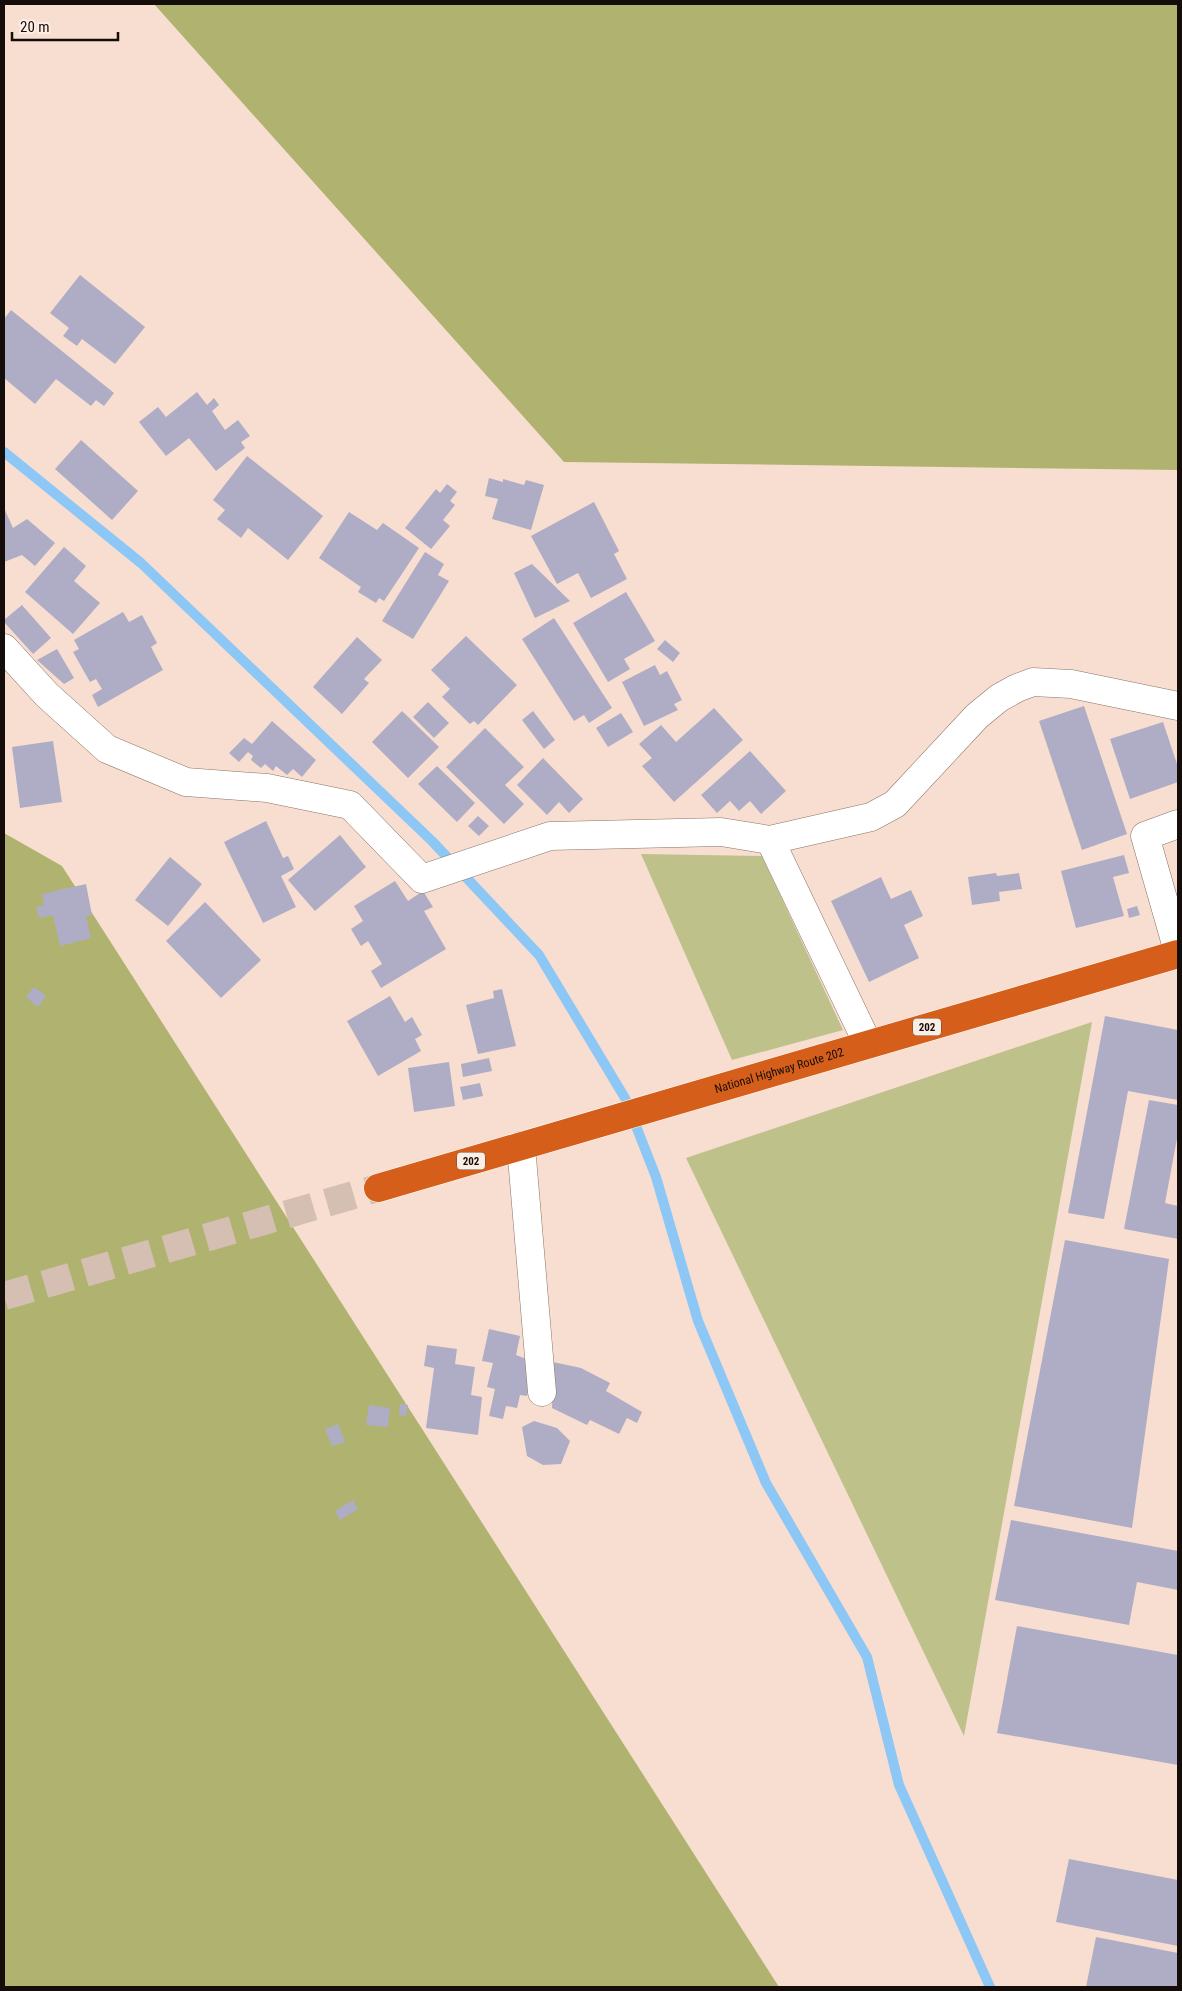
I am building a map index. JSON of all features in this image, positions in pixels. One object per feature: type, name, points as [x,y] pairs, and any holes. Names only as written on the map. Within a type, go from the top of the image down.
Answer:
[{"type":"highway","name":"National Highway Route 202","points":[[378,1188],[1178,952]]},
{"type":"street","points":[[4,648],[46,695],[107,749],[186,782],[267,788],[350,804],[422,879],[550,836],[721,832],[770,840],[871,817],[895,804],[976,716],[999,698],[1033,682],[1071,684],[1178,706]]},
{"type":"street","points":[[1178,824],[1145,836],[1178,952]]},
{"type":"street","points":[[770,840],[868,1044]]},
{"type":"street","points":[[521,1146],[542,1392]]},
{"type":"green space","points":[[154,4],[1178,4],[1178,470],[564,462]]},
{"type":"green space","points":[[4,833],[62,866],[779,1987],[4,1987]]},
{"type":"green space","points":[[641,854],[762,856],[843,1030],[732,1060]]},
{"type":"green space","points":[[1092,1022],[964,1736],[686,1158]]},
{"type":"building","points":[[80,275],[145,327],[115,364],[82,339],[77,346],[63,336],[69,328],[50,313]]},
{"type":"building","points":[[11,310],[114,393],[104,406],[96,400],[91,406],[56,379],[35,404],[4,378],[4,319]]},
{"type":"building","points":[[197,392],[207,405],[214,398],[219,405],[212,411],[225,430],[238,420],[250,436],[241,442],[245,448],[216,471],[189,438],[166,456],[139,422],[158,407],[166,417]]},
{"type":"building","points":[[81,440],[138,491],[112,520],[55,469]]},
{"type":"building","points":[[247,456],[323,516],[288,560],[248,528],[241,538],[217,519],[225,510],[213,500]]},
{"type":"building","points":[[489,478],[503,482],[503,479],[524,485],[526,480],[544,485],[531,530],[492,519],[498,499],[485,496]]},
{"type":"building","points":[[447,484],[457,492],[450,501],[455,505],[443,520],[450,526],[431,549],[405,528],[436,489],[440,493]]},
{"type":"building","points":[[594,502],[619,551],[614,554],[627,579],[591,598],[578,573],[557,584],[531,536]]},
{"type":"building","points":[[4,508],[13,528],[27,519],[55,543],[35,566],[22,555],[4,562]]},
{"type":"building","points":[[349,512],[377,530],[383,523],[419,548],[384,601],[379,598],[376,603],[358,592],[361,587],[319,558]]},
{"type":"building","points":[[64,547],[86,566],[74,581],[100,603],[73,634],[25,592]]},
{"type":"building","points":[[425,552],[444,564],[438,575],[449,581],[413,639],[382,621]]},
{"type":"building","points":[[532,564],[570,601],[535,618],[514,573]]},
{"type":"building","points":[[626,592],[655,641],[624,659],[630,669],[608,682],[573,623]]},
{"type":"building","points":[[22,605],[51,638],[33,654],[4,622]]},
{"type":"building","points":[[123,612],[129,622],[142,615],[157,643],[151,647],[163,670],[98,707],[92,695],[102,689],[96,679],[90,682],[73,652],[79,649],[74,640]]},
{"type":"building","points":[[554,618],[612,708],[589,723],[584,715],[574,721],[522,639]]},
{"type":"building","points":[[466,636],[517,685],[478,725],[474,721],[470,724],[442,697],[450,689],[431,670]]},
{"type":"building","points":[[357,637],[382,660],[364,679],[369,683],[342,714],[313,687]]},
{"type":"building","points":[[665,640],[680,653],[673,662],[657,649]]},
{"type":"building","points":[[57,649],[74,678],[64,684],[37,660]]},
{"type":"building","points":[[655,665],[660,675],[667,671],[682,700],[674,704],[678,710],[644,726],[622,682]]},
{"type":"building","points":[[428,702],[449,723],[434,738],[413,717]]},
{"type":"building","points":[[1084,706],[1127,834],[1082,850],[1039,721]]},
{"type":"building","points":[[714,708],[743,740],[674,802],[642,766],[652,758],[639,744],[661,725],[676,742]]},
{"type":"building","points":[[402,711],[439,747],[408,778],[372,742]]},
{"type":"building","points":[[533,711],[555,740],[544,749],[522,720]]},
{"type":"building","points":[[621,713],[633,732],[608,747],[596,728]]},
{"type":"building","points":[[272,721],[316,760],[302,777],[293,769],[287,775],[276,766],[273,771],[265,764],[261,768],[251,760],[253,756],[248,752],[239,762],[229,753],[244,738],[252,744]]},
{"type":"building","points":[[1163,722],[1178,767],[1178,782],[1130,799],[1110,739]]},
{"type":"building","points":[[485,728],[524,767],[505,785],[524,804],[504,824],[446,767]]},
{"type":"building","points":[[53,741],[62,802],[20,808],[12,747]]},
{"type":"building","points":[[750,751],[786,791],[761,814],[750,801],[739,811],[730,801],[717,813],[701,795]]},
{"type":"building","points":[[543,758],[583,799],[569,813],[559,802],[547,815],[517,785]]},
{"type":"building","points":[[437,766],[475,803],[457,822],[418,784]]},
{"type":"building","points":[[478,816],[489,826],[479,836],[468,826]]},
{"type":"building","points":[[266,821],[283,858],[288,856],[294,869],[281,876],[296,907],[263,923],[224,842]]},
{"type":"building","points":[[340,835],[366,867],[315,911],[288,880]]},
{"type":"building","points":[[1124,855],[1129,873],[1113,877],[1124,916],[1076,928],[1061,871]]},
{"type":"building","points":[[170,857],[202,884],[168,926],[135,900]]},
{"type":"building","points":[[996,873],[997,876],[1019,873],[1022,889],[999,892],[1000,901],[972,905],[968,877]]},
{"type":"building","points":[[881,877],[891,899],[911,890],[923,916],[904,925],[919,958],[869,982],[831,901]]},
{"type":"building","points":[[395,881],[408,901],[423,891],[433,907],[424,911],[446,949],[381,988],[371,971],[382,964],[368,941],[361,946],[351,929],[363,921],[354,906]]},
{"type":"building","points":[[86,884],[92,915],[86,916],[91,938],[60,946],[53,915],[39,918],[36,907],[44,905],[42,894]]},
{"type":"building","points":[[205,902],[261,960],[221,998],[166,941]]},
{"type":"building","points":[[1137,906],[1140,915],[1129,918],[1127,909]]},
{"type":"building","points":[[34,987],[46,996],[38,1007],[26,997]]},
{"type":"building","points":[[502,989],[516,1046],[478,1054],[466,1005],[494,998],[493,991]]},
{"type":"building","points":[[390,996],[405,1022],[412,1017],[422,1035],[415,1039],[421,1051],[378,1076],[347,1021]]},
{"type":"building","points":[[1105,1016],[1178,1030],[1178,1100],[1128,1091],[1104,1219],[1068,1213]]},
{"type":"building","points":[[489,1058],[492,1071],[463,1077],[461,1064]]},
{"type":"building","points":[[449,1062],[455,1106],[414,1112],[408,1068]]},
{"type":"building","points":[[480,1083],[483,1096],[463,1100],[460,1087]]},
{"type":"building","points":[[1149,1100],[1178,1105],[1178,1133],[1165,1203],[1178,1206],[1178,1239],[1124,1229]]},
{"type":"building","points":[[1065,1240],[1169,1259],[1132,1528],[1014,1506]]},
{"type":"building","points":[[489,1329],[520,1336],[516,1355],[529,1360],[531,1374],[527,1396],[520,1395],[517,1408],[506,1406],[503,1419],[489,1416],[495,1389],[487,1387],[493,1363],[482,1361]]},
{"type":"building","points":[[427,1345],[457,1349],[455,1364],[475,1367],[471,1395],[482,1397],[478,1435],[426,1428],[434,1368],[424,1366]]},
{"type":"building","points":[[553,1362],[581,1368],[610,1383],[606,1391],[642,1412],[637,1423],[627,1418],[619,1434],[590,1420],[587,1425],[552,1408]]},
{"type":"building","points":[[400,1404],[408,1405],[406,1416],[399,1415]]},
{"type":"building","points":[[369,1405],[390,1408],[388,1427],[366,1425]]},
{"type":"building","points":[[534,1421],[557,1428],[570,1441],[561,1464],[543,1465],[527,1456],[522,1427]]},
{"type":"building","points":[[338,1424],[345,1442],[332,1446],[325,1429]]},
{"type":"building","points":[[353,1500],[358,1509],[340,1520],[335,1511]]},
{"type":"building","points":[[1011,1520],[1178,1551],[1178,1590],[1137,1582],[1129,1625],[995,1600]]},
{"type":"building","points":[[1017,1626],[1178,1655],[1178,1765],[997,1733]]},
{"type":"building","points":[[1069,1859],[1178,1880],[1178,1946],[1056,1922]]},
{"type":"building","points":[[1096,1937],[1178,1953],[1178,1987],[1086,1987]]},
{"type":"waterway","points":[[4,452],[141,563],[432,841],[539,955],[625,1098],[656,1177],[698,1321],[766,1483],[867,1657],[899,1785],[990,1987]]},
{"type":"tunnel","points":[[4,1296],[378,1188]]}]
